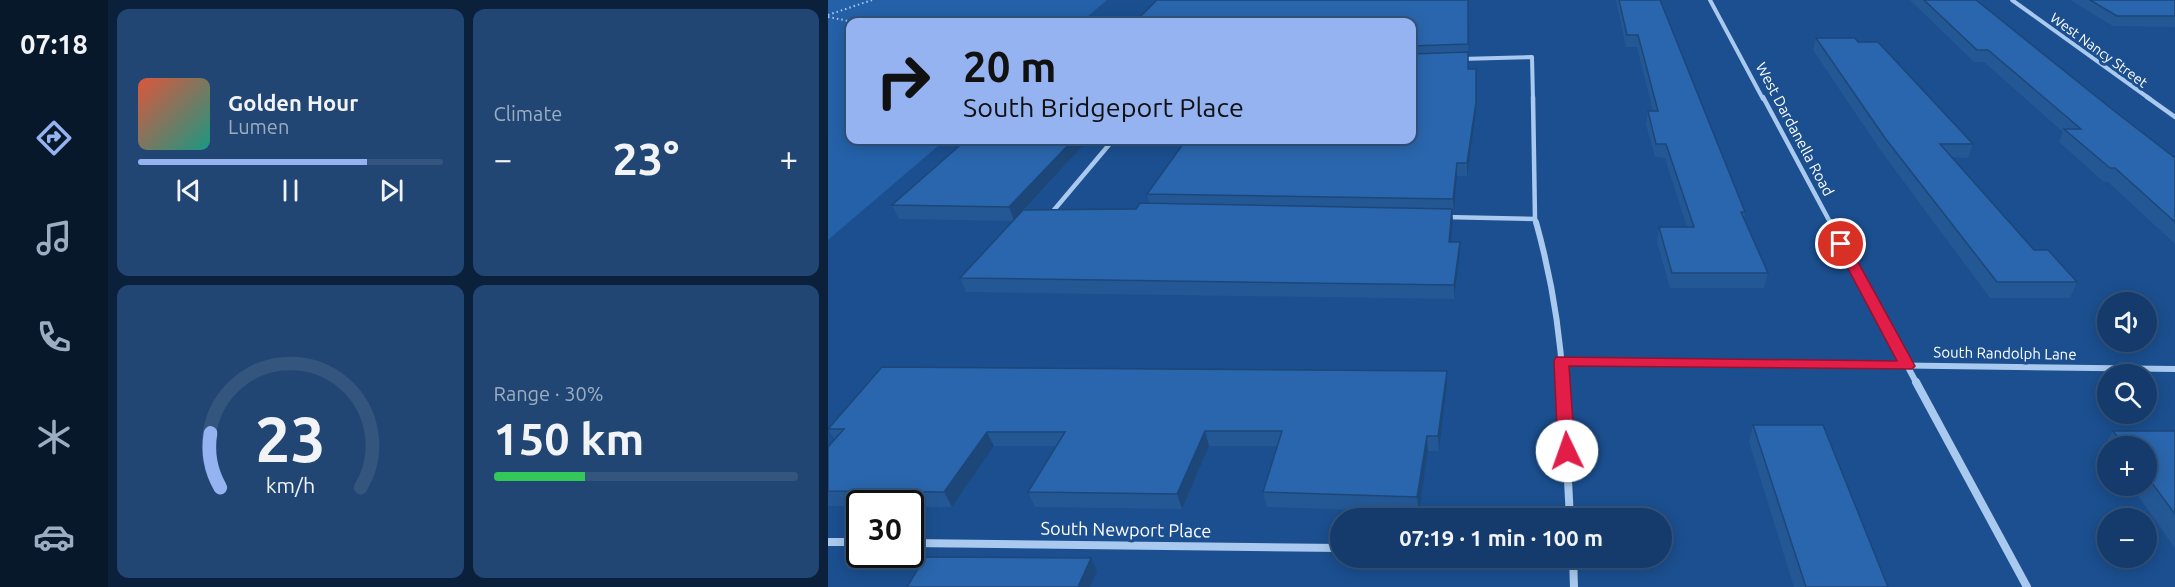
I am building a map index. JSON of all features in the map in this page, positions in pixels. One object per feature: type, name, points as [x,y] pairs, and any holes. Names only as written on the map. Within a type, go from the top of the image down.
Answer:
[{"type":"street","name":"West Dardanella Road","points":[[1710,0],[2027,587]]},
{"type":"street","name":"West Nancy Street","points":[[2012,0],[2175,117]]},
{"type":"street","points":[[1455,60],[1532,57],[1535,219],[1556,306],[1562,361],[1569,508]]},
{"type":"street","points":[[1066,211],[1054,210],[1110,144]]},
{"type":"street","points":[[1441,217],[1535,219]]},
{"type":"street","name":"South Randolph Lane","points":[[1562,361],[2175,369]]},
{"type":"street","points":[[828,542],[846,542]]},
{"type":"street","name":"South Newport Place","points":[[924,543],[1330,548]]},
{"type":"street","points":[[1573,568],[1574,587]]},
{"type":"path","points":[[828,16],[872,0]]},
{"type":"path","points":[[828,16],[846,20]]},
{"type":"shaded area","points":[[828,0],[1107,0],[1086,18],[846,18],[846,144],[940,144],[828,240]]},
{"type":"building","points":[[1157,0],[1468,0],[1468,44],[1416,46],[1416,18],[1139,18]]},
{"type":"building","points":[[1619,0],[1660,0],[1745,212],[1741,212],[1768,273],[1672,273],[1659,227],[1694,227],[1666,144],[1656,144],[1648,111],[1658,111],[1638,35],[1627,35]]},
{"type":"building","points":[[1924,0],[1976,0],[2175,158],[2175,222],[2115,168],[2110,168],[2064,129],[2081,129],[1988,50],[1977,50]]},
{"type":"building","points":[[2090,0],[2175,0],[2175,16],[2117,16]]},
{"type":"building","points":[[1816,38],[1855,38],[1858,42],[1878,42],[1973,144],[1940,144],[2034,250],[2048,250],[2077,282],[1997,282],[1885,138]]},
{"type":"building","points":[[1468,52],[1468,69],[1476,69],[1476,102],[1467,163],[1457,163],[1453,199],[1147,194],[1183,144],[1416,144],[1416,54]]},
{"type":"building","points":[[961,144],[1069,144],[1009,207],[892,205]]},
{"type":"building","points":[[1140,203],[1452,209],[1449,242],[1460,242],[1454,285],[960,278],[1023,210],[1136,209]]},
{"type":"building","points":[[882,367],[1447,371],[1438,436],[1427,436],[1417,497],[1263,492],[1282,431],[1205,431],[1177,494],[1028,492],[1065,432],[987,432],[944,492],[924,492],[924,490],[828,491],[828,447],[844,429],[828,429]]},
{"type":"building","points":[[1753,425],[1823,425],[1888,587],[1806,587]]},
{"type":"building","points":[[2113,431],[2175,431],[2175,514],[2157,490],[2157,436],[2117,436]]},
{"type":"building","points":[[1091,558],[1078,587],[907,587],[918,568],[924,568],[924,559]]},
{"type":"route","points":[[1567,451],[1562,361],[1907,366],[1841,244]]}]
